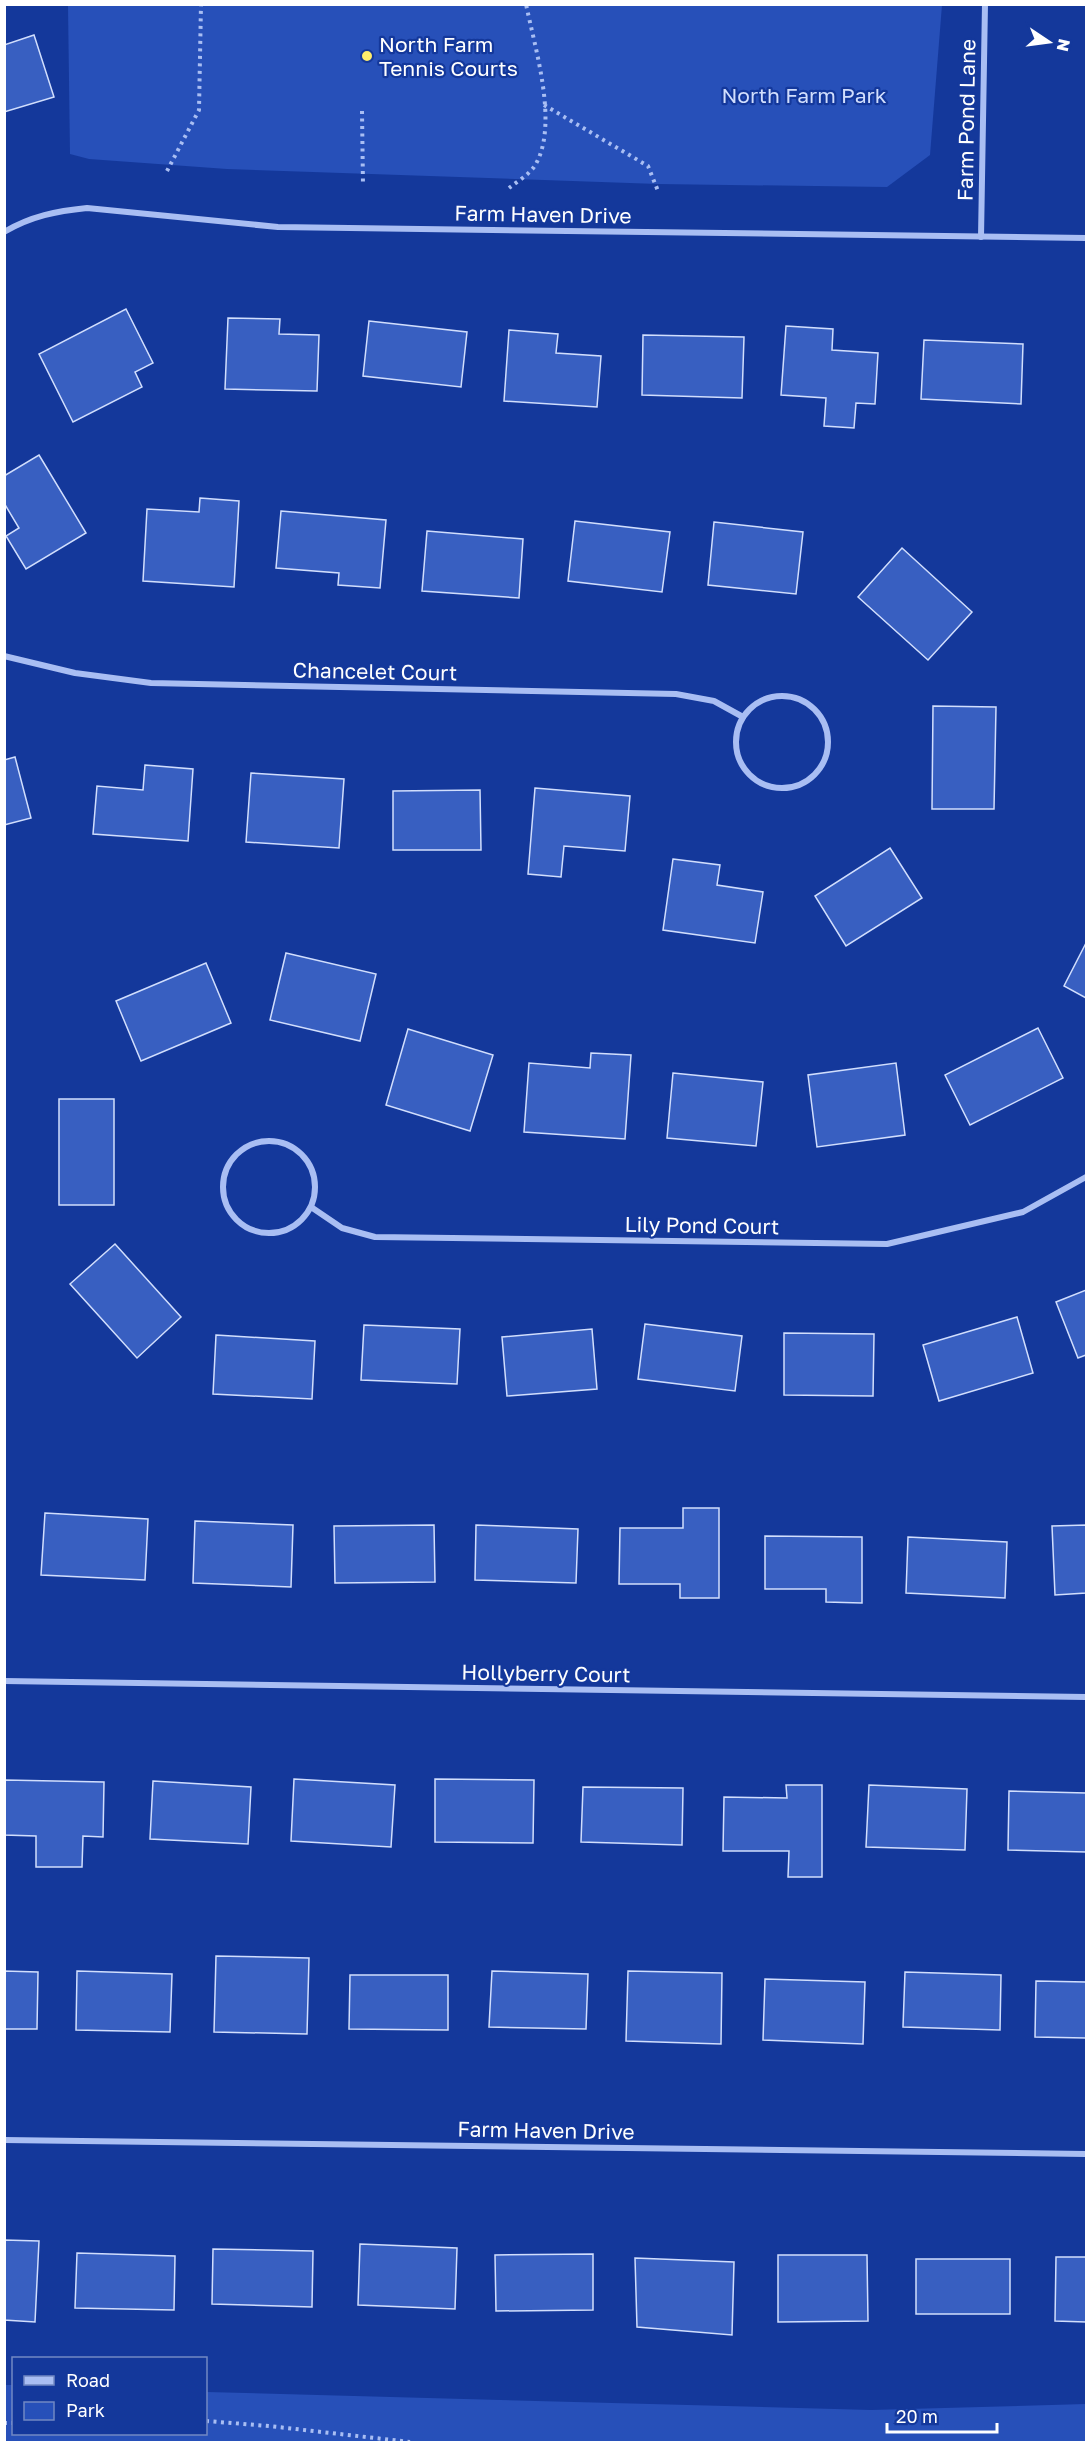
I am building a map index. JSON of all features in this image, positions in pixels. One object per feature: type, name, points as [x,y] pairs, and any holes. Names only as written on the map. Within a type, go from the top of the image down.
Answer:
[{"type":"street","name":"Farm Pond Lane","points":[[981,237],[985,4]]},
{"type":"street","name":"Farm Haven Drive","points":[[4,232],[24,220],[57,211],[87,208],[278,227],[1086,238]]},
{"type":"street","name":"Chancelet Court","points":[[4,656],[75,673],[151,683],[676,694],[714,701],[743,717]]},
{"type":"street","points":[[790,696],[807,703],[820,715],[827,732],[827,750],[820,766],[808,780],[791,787],[774,787],[757,780],[744,768],[737,752],[736,734],[743,717],[756,704],[772,697],[790,696]]},
{"type":"street","points":[[265,1140],[281,1142],[296,1149],[307,1160],[314,1175],[315,1191],[311,1207],[301,1220],[288,1229],[273,1234],[256,1232],[242,1225],[231,1213],[224,1198],[222,1182],[227,1167],[236,1153],[250,1144],[265,1140]]},
{"type":"street","name":"Lily Pond Court","points":[[311,1207],[342,1228],[375,1237],[887,1244],[1023,1212],[1086,1176]]},
{"type":"street","name":"Hollyberry Court","points":[[4,1682],[1086,1697]]},
{"type":"street","name":"Farm Haven Drive","points":[[4,2140],[1086,2154]]},
{"type":"path","points":[[167,171],[199,110],[201,4]]},
{"type":"path","points":[[509,188],[532,170],[543,147],[546,134],[526,4]]},
{"type":"path","points":[[543,105],[648,166],[658,191]]},
{"type":"path","points":[[362,111],[363,186]]},
{"type":"path","points":[[207,2421],[410,2442]]},
{"type":"green space","name":"North Farm Park","points":[[68,5],[942,5],[930,155],[887,187],[658,184],[227,169],[89,159],[70,154]]},
{"type":"green space","points":[[4,2385],[12,2385],[12,2435],[207,2435],[207,2392],[871,2410],[1086,2404],[1086,2442],[5,2442]]},
{"type":"building","points":[[34,35],[54,97],[4,112],[4,45]]},
{"type":"building","points":[[126,309],[153,363],[135,372],[142,387],[73,422],[39,354]]},
{"type":"building","points":[[228,318],[280,319],[279,334],[319,335],[317,391],[225,389]]},
{"type":"building","points":[[369,321],[467,332],[461,387],[363,376]]},
{"type":"building","points":[[786,326],[833,329],[832,350],[878,353],[875,404],[856,403],[854,428],[824,426],[826,398],[781,395]]},
{"type":"building","points":[[509,330],[558,334],[556,353],[601,356],[597,407],[504,401]]},
{"type":"building","points":[[643,335],[744,337],[742,398],[642,395]]},
{"type":"building","points":[[924,340],[1023,344],[1021,404],[921,399]]},
{"type":"building","points":[[39,455],[86,533],[26,569],[6,536],[19,528],[4,503],[4,476]]},
{"type":"building","points":[[200,498],[239,501],[234,587],[143,581],[147,509],[199,512]]},
{"type":"building","points":[[281,511],[386,520],[380,588],[338,585],[339,573],[276,568]]},
{"type":"building","points":[[575,521],[670,532],[662,592],[568,581]]},
{"type":"building","points":[[714,522],[803,532],[796,594],[708,585]]},
{"type":"building","points":[[427,531],[523,539],[519,598],[422,591]]},
{"type":"building","points":[[902,548],[972,612],[928,660],[858,597]]},
{"type":"building","points":[[933,706],[996,707],[994,809],[932,809]]},
{"type":"building","points":[[15,757],[31,818],[4,825],[4,760]]},
{"type":"building","points":[[145,765],[193,769],[188,841],[93,834],[97,786],[143,790]]},
{"type":"building","points":[[251,773],[344,779],[339,848],[246,842]]},
{"type":"building","points":[[535,788],[630,796],[625,851],[564,846],[561,877],[528,874]]},
{"type":"building","points":[[480,790],[481,850],[393,850],[393,791]]},
{"type":"building","points":[[890,848],[922,898],[846,946],[815,896]]},
{"type":"building","points":[[673,859],[720,865],[717,885],[763,892],[755,943],[663,930]]},
{"type":"building","points":[[1086,943],[1086,998],[1064,986]]},
{"type":"building","points":[[286,953],[376,974],[360,1041],[270,1020]]},
{"type":"building","points":[[206,963],[231,1023],[141,1061],[116,1001]]},
{"type":"building","points":[[1038,1028],[1063,1078],[970,1125],[945,1075]]},
{"type":"building","points":[[408,1029],[493,1055],[470,1131],[386,1105]]},
{"type":"building","points":[[591,1053],[631,1055],[625,1139],[524,1132],[529,1063],[590,1068]]},
{"type":"building","points":[[896,1063],[905,1135],[817,1147],[808,1075]]},
{"type":"building","points":[[673,1073],[763,1082],[756,1146],[667,1138]]},
{"type":"building","points":[[59,1099],[114,1099],[114,1205],[59,1205]]},
{"type":"building","points":[[115,1244],[181,1317],[137,1358],[70,1284]]},
{"type":"building","points":[[1086,1290],[1086,1355],[1078,1358],[1056,1302]]},
{"type":"building","points":[[1017,1317],[1033,1373],[939,1401],[923,1345]]},
{"type":"building","points":[[645,1324],[742,1336],[735,1391],[638,1379]]},
{"type":"building","points":[[364,1325],[460,1329],[457,1384],[361,1380]]},
{"type":"building","points":[[592,1329],[597,1389],[507,1396],[502,1337]]},
{"type":"building","points":[[784,1333],[874,1334],[873,1396],[784,1395]]},
{"type":"building","points":[[216,1335],[315,1341],[312,1399],[213,1394]]},
{"type":"building","points":[[683,1508],[719,1508],[719,1598],[680,1598],[680,1584],[619,1584],[620,1528],[683,1528]]},
{"type":"building","points":[[45,1513],[148,1519],[145,1580],[41,1575]]},
{"type":"building","points":[[195,1521],[293,1525],[291,1587],[193,1583]]},
{"type":"building","points":[[434,1525],[435,1582],[335,1583],[334,1526]]},
{"type":"building","points":[[476,1525],[578,1529],[576,1583],[475,1580]]},
{"type":"building","points":[[1086,1525],[1086,1593],[1055,1595],[1052,1526]]},
{"type":"building","points":[[765,1536],[862,1537],[862,1603],[826,1602],[826,1589],[765,1589]]},
{"type":"building","points":[[908,1537],[1007,1542],[1005,1598],[906,1593]]},
{"type":"building","points":[[294,1779],[395,1785],[391,1847],[291,1841]]},
{"type":"building","points":[[435,1779],[534,1780],[533,1843],[435,1842]]},
{"type":"building","points":[[5,1780],[104,1782],[103,1837],[83,1836],[82,1867],[36,1867],[36,1836],[4,1835]]},
{"type":"building","points":[[153,1781],[251,1787],[248,1844],[150,1839]]},
{"type":"building","points":[[786,1785],[822,1785],[822,1877],[788,1877],[789,1851],[723,1851],[724,1797],[787,1798]]},
{"type":"building","points":[[869,1785],[967,1789],[965,1850],[866,1847]]},
{"type":"building","points":[[583,1787],[683,1788],[682,1845],[581,1842]]},
{"type":"building","points":[[1009,1791],[1086,1793],[1086,1852],[1008,1850]]},
{"type":"building","points":[[216,1956],[309,1958],[307,2034],[214,2032]]},
{"type":"building","points":[[4,1971],[38,1972],[37,2029],[4,2029]]},
{"type":"building","points":[[77,1971],[172,1974],[170,2032],[76,2030]]},
{"type":"building","points":[[492,1971],[588,1974],[586,2029],[489,2027]]},
{"type":"building","points":[[628,1971],[722,1973],[721,2044],[626,2041]]},
{"type":"building","points":[[905,1972],[1001,1975],[1000,2030],[903,2027]]},
{"type":"building","points":[[350,1975],[448,1975],[448,2030],[349,2029]]},
{"type":"building","points":[[765,1979],[865,1982],[863,2044],[763,2040]]},
{"type":"building","points":[[1036,1981],[1086,1982],[1086,2038],[1035,2037]]},
{"type":"building","points":[[4,2240],[39,2241],[35,2322],[4,2320]]},
{"type":"building","points":[[360,2244],[457,2248],[455,2309],[358,2305]]},
{"type":"building","points":[[213,2249],[313,2251],[312,2307],[212,2304]]},
{"type":"building","points":[[77,2253],[175,2256],[174,2310],[75,2308]]},
{"type":"building","points":[[593,2254],[593,2310],[496,2311],[495,2255]]},
{"type":"building","points":[[778,2255],[867,2255],[868,2321],[778,2322]]},
{"type":"building","points":[[1056,2257],[1086,2257],[1086,2322],[1055,2321]]},
{"type":"building","points":[[635,2258],[734,2262],[732,2335],[637,2327]]},
{"type":"building","points":[[916,2259],[1010,2259],[1010,2314],[916,2314]]},
{"type":"place","name":"North Farm Tennis Courts","points":[[367,56]]}]
